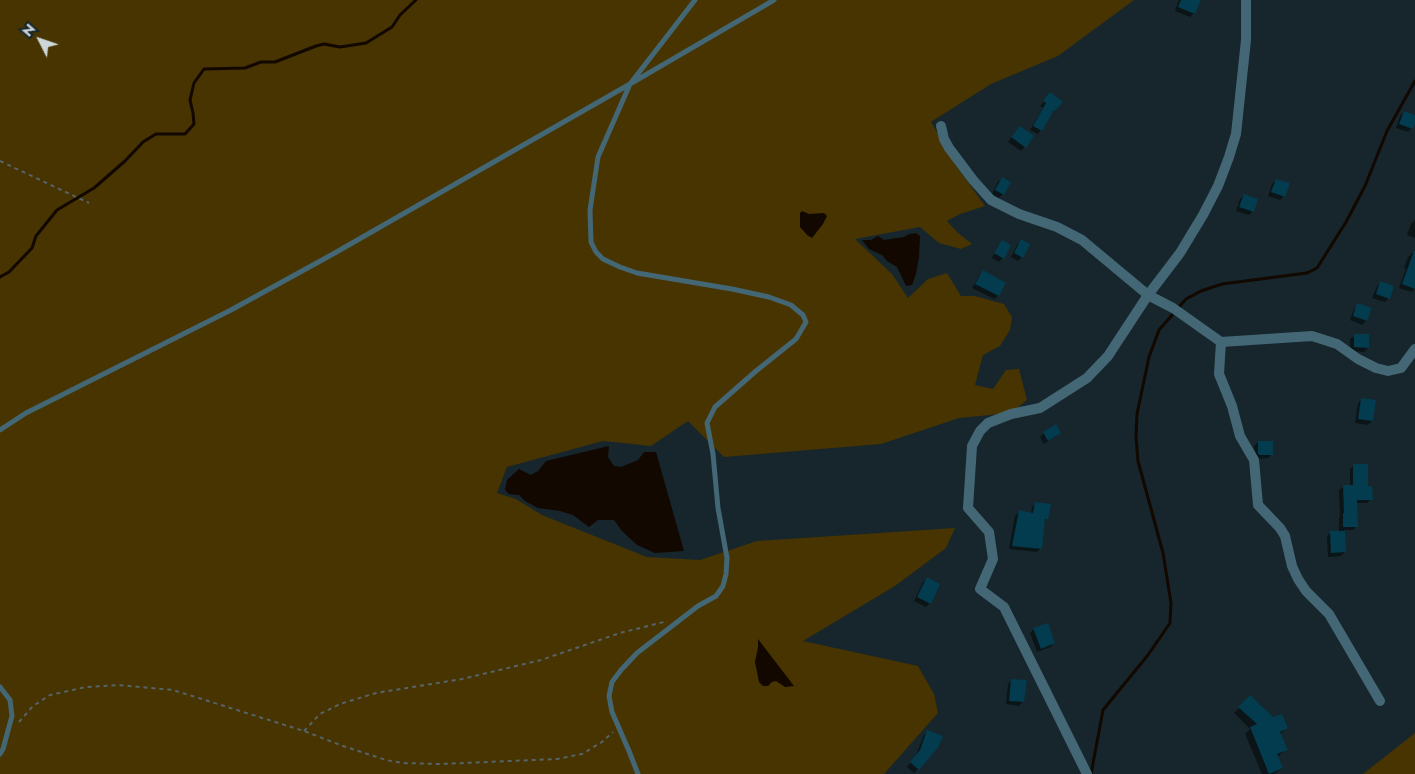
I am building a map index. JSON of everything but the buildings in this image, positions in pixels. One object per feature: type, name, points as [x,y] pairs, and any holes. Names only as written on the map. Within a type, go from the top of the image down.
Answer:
[{"type":"street","points":[[1084,772],[1004,607],[980,589],[993,559],[990,532],[968,508],[972,446],[980,431],[988,423],[1011,414],[1040,408],[1087,378],[1108,356],[1148,294],[1180,252],[1203,215],[1218,186],[1236,134],[1246,40],[1246,0]]},
{"type":"street","points":[[941,126],[948,148],[991,200],[1019,214],[1057,227],[1082,240],[1148,294],[1173,308],[1221,342],[1312,336],[1337,344],[1358,359],[1376,368],[1388,371],[1401,368],[1415,349]]},
{"type":"street","points":[[1221,342],[1219,374],[1232,406],[1240,436],[1254,460],[1258,505],[1285,536],[1292,566],[1298,580],[1306,591],[1330,614],[1380,701]]},
{"type":"lane","points":[[638,774],[612,712],[609,696],[612,682],[620,670],[637,653],[698,606],[716,596],[723,586],[727,558],[718,508],[713,454],[707,423],[715,407],[796,339],[806,322],[803,315],[791,305],[769,296],[637,273],[603,259],[596,252],[591,242],[590,210],[598,157],[630,84],[695,0]]},
{"type":"lane","points":[[0,430],[26,414],[231,310],[333,254],[774,0]]},
{"type":"lane","points":[[0,687],[10,700],[12,716],[8,734],[0,754]]},
{"type":"path","points":[[0,161],[89,203]]},
{"type":"path","points":[[304,731],[320,714],[340,704],[376,693],[462,679],[542,660],[620,633],[666,621]]},
{"type":"path","points":[[8,734],[33,706],[50,694],[86,687],[118,685],[173,690],[304,731],[386,760],[402,763],[440,764],[557,759],[582,754],[602,742],[619,727]]},
{"type":"shaded area","points":[[0,0],[1134,0],[1058,56],[991,84],[931,122],[957,167],[985,206],[960,214],[947,221],[972,244],[961,249],[939,243],[920,227],[855,239],[892,274],[908,298],[928,279],[947,273],[961,296],[975,296],[1004,304],[1012,317],[1010,330],[1000,346],[983,355],[975,385],[993,389],[1006,370],[1019,369],[1027,400],[1011,413],[959,418],[881,444],[724,457],[688,421],[651,446],[603,441],[507,467],[497,493],[516,499],[542,515],[647,557],[700,560],[757,541],[955,528],[946,548],[895,586],[803,641],[918,666],[934,694],[938,713],[884,774],[0,774]]},
{"type":"shaded area","points":[[802,211],[809,214],[824,213],[827,216],[812,238],[800,227],[800,213]]},
{"type":"shaded area","points":[[916,233],[920,236],[916,274],[912,285],[906,286],[897,267],[887,261],[882,255],[869,249],[862,240],[871,240],[878,236],[884,240]]},
{"type":"shaded area","points":[[609,446],[608,457],[614,466],[621,467],[638,460],[644,452],[656,452],[684,551],[655,553],[637,545],[622,531],[614,520],[598,520],[589,527],[573,515],[538,508],[525,501],[519,495],[509,494],[505,490],[507,480],[519,469],[531,475],[538,471],[546,461]]},
{"type":"shaded area","points":[[758,639],[794,686],[785,687],[776,681],[768,686],[763,686],[759,682],[755,662]]},
{"type":"shaded area","points":[[1415,733],[1415,774],[1363,774]]},
{"type":"waterway","points":[[0,277],[9,272],[32,248],[36,236],[57,210],[94,188],[125,161],[143,142],[156,134],[185,134],[194,124],[190,100],[194,83],[204,69],[245,68],[261,62],[275,62],[324,44],[340,47],[366,43],[392,27],[400,15],[416,0]]},
{"type":"waterway","points":[[1091,774],[1103,710],[1148,655],[1170,623],[1171,603],[1163,553],[1138,461],[1136,436],[1137,414],[1149,357],[1159,330],[1186,299],[1201,291],[1222,284],[1307,273],[1317,268],[1346,222],[1365,186],[1387,131],[1415,81]]}]
